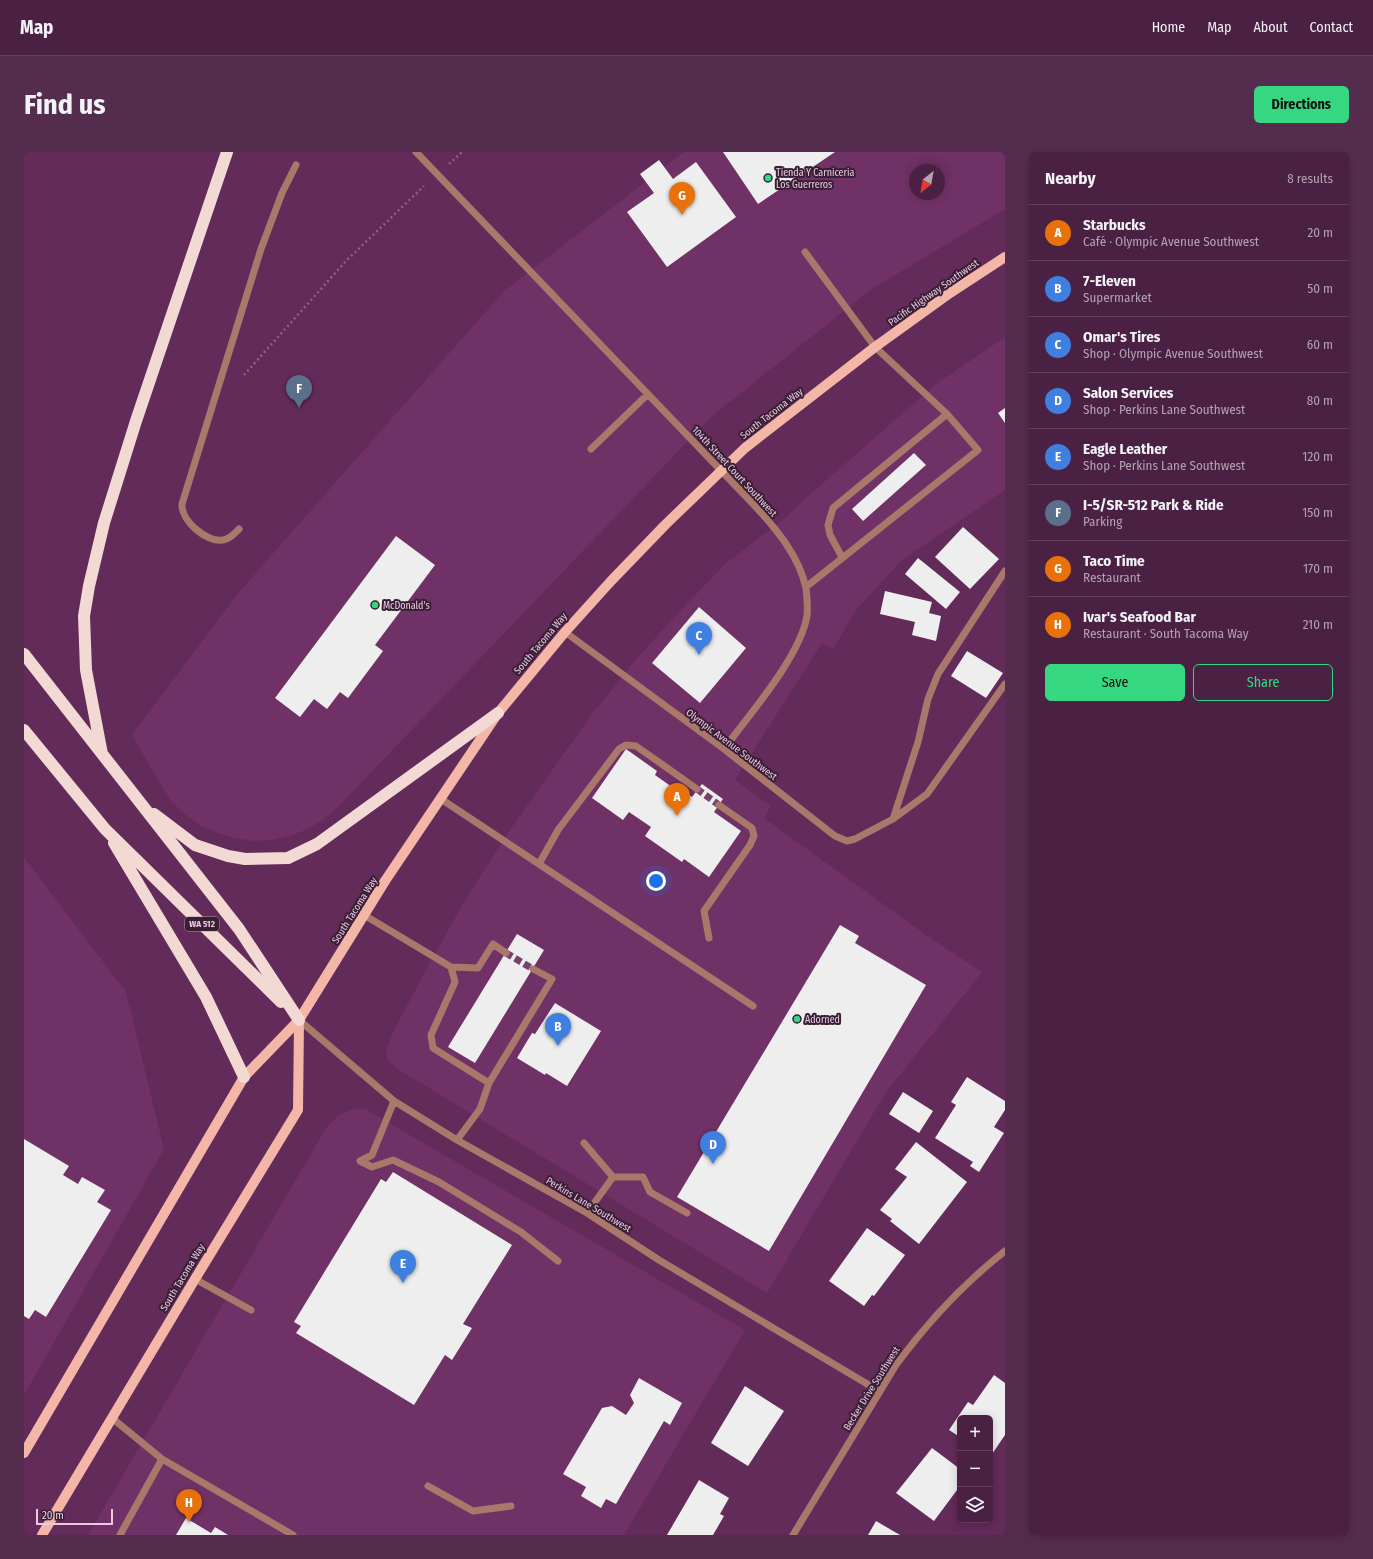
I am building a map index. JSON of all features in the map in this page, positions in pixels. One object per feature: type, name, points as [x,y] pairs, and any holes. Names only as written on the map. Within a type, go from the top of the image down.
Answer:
[{"type":"highway","points":[[102,754],[86,670],[84,616],[89,586],[104,523],[136,421],[227,152]]},
{"type":"highway","name":"WA 512","points":[[24,654],[239,929],[299,1020]]},
{"type":"highway","points":[[142,805],[195,844],[228,856],[245,859],[288,858],[317,844],[498,713]]},
{"type":"highway","name":"WA 512","points":[[24,730],[105,829],[299,1020]]},
{"type":"highway","points":[[105,829],[206,997],[244,1077]]},
{"type":"main road","name":"Pacific Highway Southwest","points":[[875,347],[950,293],[1005,256]]},
{"type":"main road","name":"South Tacoma Way","points":[[24,1453],[27,1440],[244,1077],[299,1020],[364,915],[498,713],[565,632],[629,561],[721,470],[769,429],[875,347]]},
{"type":"main road","name":"South Tacoma Way","points":[[42,1535],[195,1278],[298,1110],[299,1020]]},
{"type":"street","name":"104th Street Court Southwest","points":[[416,152],[756,506],[781,536],[793,555],[806,587],[806,617],[803,630],[796,646],[767,692],[724,749]]},
{"type":"street","points":[[239,529],[224,540],[210,538],[186,520],[182,511],[182,504],[261,249],[282,193],[296,165]]},
{"type":"street","points":[[804,252],[875,347],[947,414],[978,450],[806,587]]},
{"type":"street","points":[[591,449],[648,394]]},
{"type":"street","points":[[842,557],[830,535],[828,525],[833,508],[947,414]]},
{"type":"street","points":[[893,819],[912,763],[928,699],[938,674],[1005,570]]},
{"type":"street","name":"Olympic Avenue Southwest","points":[[565,632],[724,749],[835,836],[847,841],[855,839],[893,819],[927,794],[1005,684]]},
{"type":"street","points":[[539,864],[558,830],[618,749],[626,745],[636,746],[697,790]]},
{"type":"street","points":[[441,799],[752,1006]]},
{"type":"street","points":[[709,938],[704,911],[750,845],[754,836],[752,828],[719,805]]},
{"type":"street","points":[[364,915],[451,967],[478,968],[493,944],[506,953]]},
{"type":"street","points":[[451,967],[455,982],[431,1035],[433,1048],[489,1083]]},
{"type":"street","points":[[457,1140],[480,1109],[489,1083],[552,979],[533,969]]},
{"type":"street","name":"Perkins Lane Southwest","points":[[299,1020],[394,1102],[457,1140],[587,1213],[660,1260],[879,1391]]},
{"type":"street","points":[[394,1102],[372,1155],[360,1161],[372,1167],[394,1160],[439,1182],[521,1232],[558,1262]]},
{"type":"street","points":[[584,1143],[613,1177],[643,1177],[650,1192],[687,1213]]},
{"type":"street","points":[[587,1213],[613,1177]]},
{"type":"street","name":"Becker Drive Southwest","points":[[793,1535],[896,1365],[930,1323],[978,1273],[1005,1251]]},
{"type":"street","points":[[195,1278],[251,1310]]},
{"type":"street","points":[[112,1418],[162,1459],[293,1535]]},
{"type":"street","points":[[120,1535],[162,1459]]},
{"type":"street","points":[[428,1486],[473,1511],[511,1506]]},
{"type":"path","points":[[448,165],[462,152]]},
{"type":"path","points":[[244,374],[346,261],[424,186]]},
{"type":"shaded area","points":[[684,152],[1005,152],[1005,209],[869,291],[711,417],[338,807],[324,819],[308,829],[290,836],[272,840],[253,841],[217,833],[201,826],[186,815],[173,803],[163,789],[132,735],[239,592],[504,291]]},
{"type":"shaded area","points":[[1005,337],[1005,490],[901,561],[857,609],[833,649],[822,643],[735,780],[771,806],[764,818],[926,935],[982,972],[886,1092],[767,1293],[396,1068],[387,1059],[386,1052],[392,1034],[427,968],[464,902],[505,837],[592,714],[638,657],[725,564],[785,518],[936,384]]},
{"type":"shaded area","points":[[24,857],[126,992],[164,1149],[24,1395]]},
{"type":"shaded area","points":[[356,1109],[365,1109],[745,1330],[624,1535],[88,1535],[326,1128],[339,1115]]},
{"type":"building","name":"Tienda Y Carniceria Los Guerreros","points":[[723,152],[835,152],[758,204]]},
{"type":"building","points":[[659,160],[673,179],[696,162],[736,217],[667,267],[627,212],[654,193],[640,174]]},
{"type":"building","points":[[1005,408],[1005,423],[998,413]]},
{"type":"building","points":[[914,453],[926,465],[863,521],[852,509]]},
{"type":"building","points":[[963,527],[999,559],[970,589],[935,557]]},
{"type":"building","name":"McDonald's","points":[[396,536],[435,565],[375,645],[383,651],[348,698],[340,692],[327,709],[314,699],[300,717],[275,698]]},
{"type":"building","points":[[918,558],[960,592],[946,609],[905,574]]},
{"type":"building","points":[[885,591],[932,602],[929,613],[941,616],[936,641],[912,635],[915,622],[880,614]]},
{"type":"building","points":[[699,607],[746,648],[700,703],[652,663]]},
{"type":"building","points":[[967,651],[1003,673],[986,698],[951,676]]},
{"type":"building","points":[[626,749],[657,771],[655,775],[679,792],[681,789],[692,797],[702,784],[723,799],[714,812],[741,831],[709,877],[684,859],[682,862],[645,836],[651,827],[629,812],[623,820],[592,798]]},
{"type":"building","points":[[840,925],[859,936],[855,943],[926,985],[769,1251],[677,1197]]},
{"type":"building","points":[[517,934],[544,950],[475,1063],[448,1047]]},
{"type":"building","points":[[555,1003],[601,1031],[567,1086],[517,1058],[532,1033],[535,1034]]},
{"type":"building","points":[[967,1077],[1005,1101],[1005,1110],[994,1127],[1004,1133],[979,1172],[970,1166],[973,1162],[935,1138],[956,1105],[951,1102]]},
{"type":"building","points":[[903,1092],[933,1111],[919,1133],[889,1114]]},
{"type":"building","points":[[24,1139],[69,1166],[63,1175],[78,1184],[82,1177],[105,1190],[97,1202],[111,1210],[46,1317],[35,1310],[29,1319],[24,1316]]},
{"type":"building","points":[[916,1142],[967,1182],[919,1244],[890,1221],[892,1219],[880,1210],[907,1177],[895,1169]]},
{"type":"building","points":[[393,1172],[512,1245],[463,1324],[472,1328],[452,1360],[445,1355],[414,1405],[296,1333],[301,1326],[294,1322],[381,1179],[386,1182]]},
{"type":"building","points":[[867,1228],[905,1255],[874,1296],[872,1295],[864,1306],[829,1281]]},
{"type":"building","points":[[994,1375],[1005,1383],[1005,1435],[993,1453],[993,1415],[959,1415],[968,1402],[973,1405]]},
{"type":"building","points":[[639,1378],[682,1403],[670,1425],[664,1421],[616,1504],[606,1499],[601,1508],[581,1496],[586,1487],[563,1474],[602,1408],[612,1406],[626,1415],[634,1403],[630,1395]]},
{"type":"building","points":[[745,1386],[784,1411],[748,1466],[711,1443]]},
{"type":"building","points":[[957,1418],[957,1435],[949,1430]]},
{"type":"building","points":[[932,1448],[957,1467],[957,1490],[934,1521],[896,1493]]},
{"type":"building","points":[[699,1480],[729,1498],[720,1514],[724,1516],[713,1535],[667,1535]]},
{"type":"building","points":[[186,1518],[211,1533],[215,1527],[228,1535],[176,1535]]},
{"type":"building","points":[[876,1521],[900,1535],[868,1535]]},
{"type":"tunnel","points":[[697,789],[719,805]]},
{"type":"tunnel","points":[[506,953],[533,969]]},
{"type":"place","name":"Tienda Y Carniceria Los Guerreros","points":[[768,178]]},
{"type":"place","name":"Taco Time","points":[[682,215]]},
{"type":"place","name":"I-5/SR-512 Park & Ride","points":[[299,408]]},
{"type":"place","name":"McDonald's","points":[[375,605]]},
{"type":"place","name":"Omar's Tires","points":[[699,655]]},
{"type":"place","name":"Starbucks","points":[[677,816]]},
{"type":"place","name":"Adorned","points":[[797,1019]]},
{"type":"place","name":"7-Eleven","points":[[558,1046]]},
{"type":"place","name":"Salon Services","points":[[713,1164]]},
{"type":"place","name":"Eagle Leather","points":[[403,1283]]},
{"type":"place","name":"Ivar's Seafood Bar","points":[[189,1522]]}]
